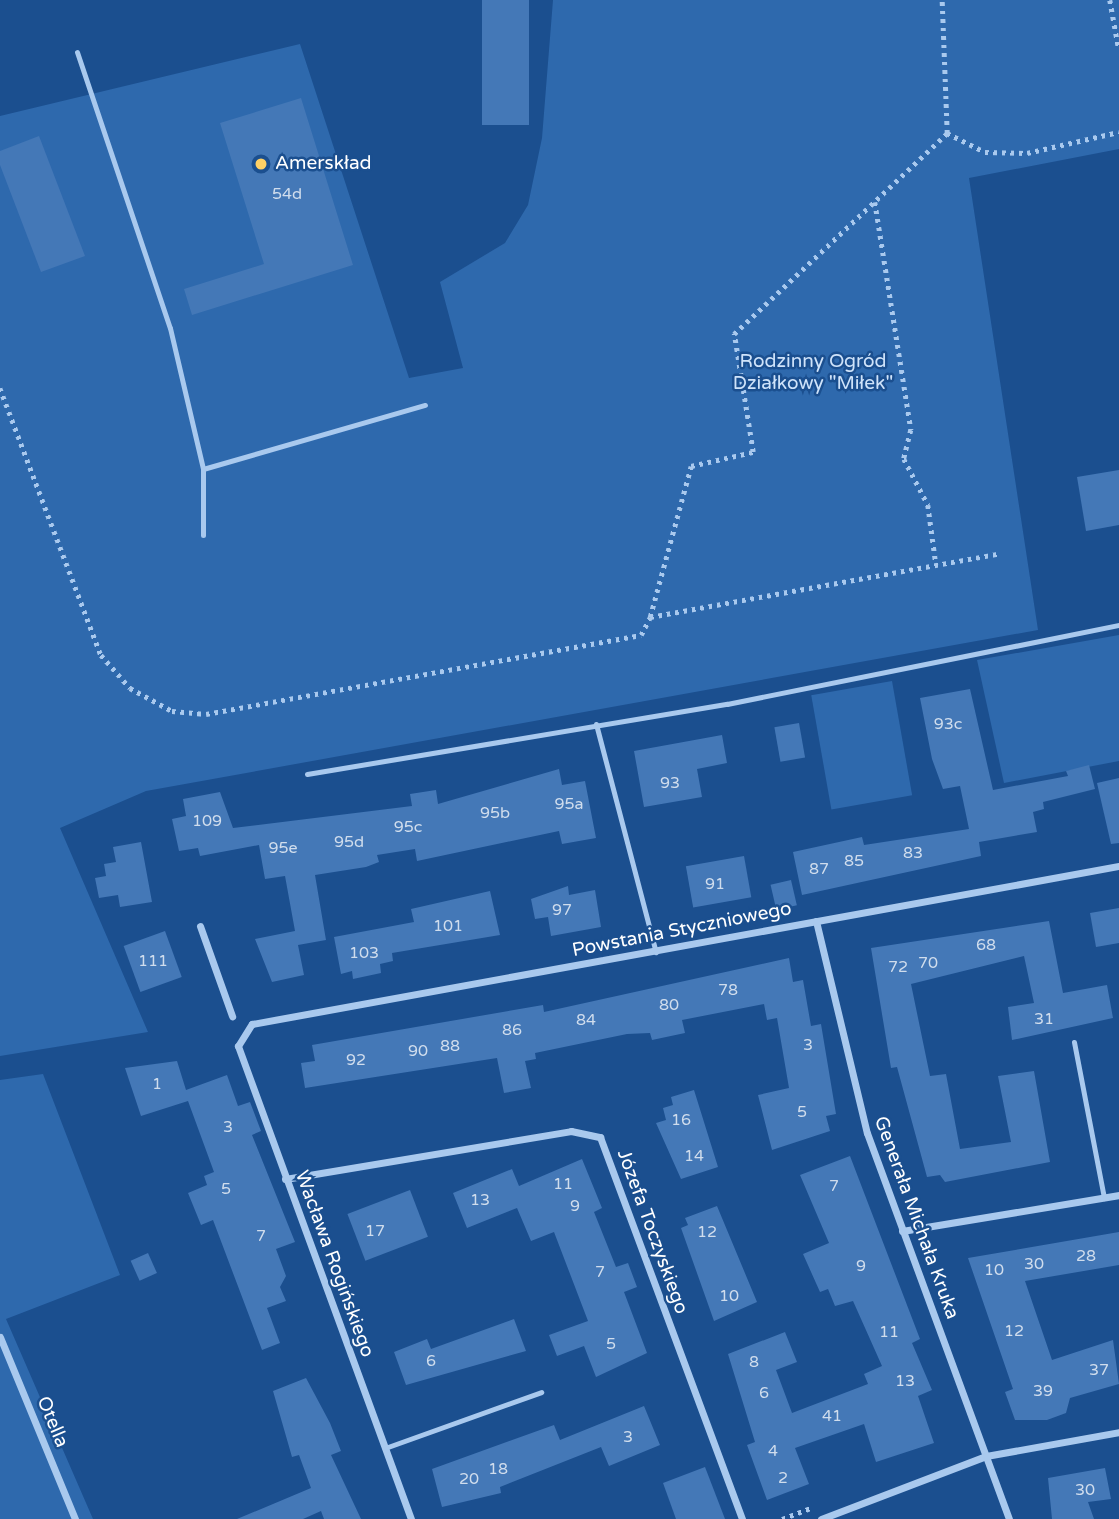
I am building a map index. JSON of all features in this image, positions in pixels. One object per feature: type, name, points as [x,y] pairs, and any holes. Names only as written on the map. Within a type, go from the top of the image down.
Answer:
[{"type":"street","name":"Powstania Styczniowego","points":[[251,1024],[1119,866]]},
{"type":"street","name":"Generała Michała Kruka","points":[[816,920],[867,1133],[1009,1519]]},
{"type":"street","points":[[200,926],[232,1016]]},
{"type":"street","name":"Wacława Rogińskiego","points":[[251,1024],[238,1046],[411,1519]]},
{"type":"street","name":"Józefa Toczyskiego","points":[[285,1178],[571,1131],[600,1138],[742,1519]]},
{"type":"street","points":[[902,1231],[1119,1195]]},
{"type":"street","name":"Otella","points":[[0,1337],[75,1519]]},
{"type":"street","points":[[821,1519],[986,1456],[1119,1432]]},
{"type":"lane","points":[[77,52],[170,328],[204,469],[203,535]]},
{"type":"lane","points":[[204,469],[425,405]]},
{"type":"lane","points":[[307,774],[596,724],[1119,625]]},
{"type":"lane","points":[[596,724],[656,952]]},
{"type":"lane","points":[[1074,1042],[1104,1198]]},
{"type":"lane","points":[[385,1448],[541,1392]]},
{"type":"path","points":[[0,388],[101,655],[130,688],[172,711],[206,714],[641,635],[649,617],[691,466],[753,453],[734,334],[947,133],[942,0]]},
{"type":"path","points":[[1110,0],[1119,50]]},
{"type":"path","points":[[947,133],[985,152],[1027,153],[1119,132]]},
{"type":"path","points":[[875,201],[911,430],[904,459],[928,505],[936,565]]},
{"type":"path","points":[[649,617],[997,554]]},
{"type":"green space","name":"Rodzinny Ogród Działkowy \"Miłek\"","points":[[553,0],[1119,0],[1119,149],[969,178],[1038,630],[146,791],[60,828],[148,1032],[0,1056],[0,116],[300,44],[409,378],[463,368],[440,282],[505,243],[528,205],[542,138]]},
{"type":"green space","points":[[1119,635],[1119,761],[1004,783],[977,660]]},
{"type":"green space","points":[[892,681],[912,795],[831,809],[811,695]]},
{"type":"green space","points":[[43,1074],[120,1275],[6,1319],[93,1519],[0,1519],[0,1080]]},
{"type":"building","points":[[482,0],[529,0],[529,125],[482,125]]},
{"type":"building","points":[[301,98],[353,265],[192,315],[184,289],[264,264],[220,123]]},
{"type":"building","points":[[39,136],[85,256],[41,272],[0,165],[0,151]]},
{"type":"building","points":[[1119,470],[1119,525],[1086,531],[1077,477]]},
{"type":"building","points":[[970,689],[993,790],[1068,776],[1066,771],[1089,765],[1095,789],[1043,802],[1044,809],[1033,812],[1037,832],[979,842],[981,856],[802,895],[793,852],[862,837],[864,845],[969,829],[960,786],[943,789],[932,759],[920,698]]},
{"type":"building","points":[[799,723],[805,757],[780,762],[774,727]]},
{"type":"building","points":[[722,735],[727,763],[697,769],[702,797],[644,807],[634,751]]},
{"type":"building","points":[[559,769],[562,785],[585,781],[596,838],[562,844],[559,831],[417,861],[415,849],[377,855],[379,862],[366,867],[315,875],[326,940],[298,945],[304,975],[272,982],[255,939],[295,931],[285,876],[265,879],[259,845],[200,856],[198,848],[179,851],[172,819],[186,816],[183,799],[220,792],[233,828],[412,806],[410,794],[436,790],[438,804]]},
{"type":"building","points":[[1119,778],[1119,843],[1111,844],[1097,783]]},
{"type":"building","points":[[141,842],[152,902],[120,907],[118,895],[99,898],[95,878],[106,876],[104,864],[116,862],[113,847]]},
{"type":"building","points":[[744,856],[751,897],[693,908],[686,866]]},
{"type":"building","points":[[791,880],[797,905],[776,910],[771,885]]},
{"type":"building","points":[[568,886],[569,895],[595,890],[601,927],[551,936],[548,917],[535,919],[531,899]]},
{"type":"building","points":[[490,891],[500,935],[392,953],[393,961],[380,964],[381,973],[353,979],[352,971],[341,974],[334,937],[414,922],[411,909]]},
{"type":"building","points":[[1119,908],[1119,943],[1096,947],[1090,913]]},
{"type":"building","points":[[1049,921],[1063,993],[1107,985],[1113,1018],[1012,1040],[1008,1007],[1034,1003],[1024,956],[911,984],[930,1076],[946,1074],[960,1149],[1011,1142],[998,1076],[1034,1071],[1050,1162],[945,1182],[940,1175],[927,1177],[897,1067],[891,1068],[871,948]]},
{"type":"building","points":[[165,931],[182,977],[140,992],[124,946]]},
{"type":"building","points":[[789,958],[793,982],[803,980],[811,1026],[821,1024],[836,1114],[826,1116],[830,1131],[772,1150],[758,1095],[789,1088],[777,1018],[767,1020],[764,1004],[682,1020],[685,1033],[652,1040],[650,1033],[627,1034],[535,1053],[536,1059],[525,1061],[531,1088],[504,1093],[497,1058],[305,1088],[301,1063],[315,1061],[312,1045],[543,1005],[544,1012]]},
{"type":"building","points":[[177,1061],[186,1090],[227,1075],[238,1106],[250,1102],[261,1131],[252,1135],[295,1242],[276,1249],[286,1276],[280,1287],[286,1301],[267,1308],[280,1343],[262,1350],[213,1220],[201,1225],[188,1193],[207,1185],[204,1176],[214,1172],[188,1101],[141,1116],[125,1068]]},
{"type":"building","points":[[694,1090],[718,1167],[681,1179],[656,1123],[666,1120],[663,1108],[673,1105],[671,1097]]},
{"type":"building","points":[[850,1156],[920,1339],[912,1343],[932,1390],[918,1396],[934,1443],[876,1462],[864,1424],[795,1448],[809,1484],[767,1500],[747,1445],[755,1442],[728,1354],[785,1332],[797,1362],[776,1370],[792,1413],[868,1384],[864,1374],[882,1366],[853,1301],[835,1306],[828,1289],[820,1292],[803,1254],[829,1243],[800,1175]]},
{"type":"building","points":[[582,1159],[602,1208],[594,1212],[616,1267],[628,1263],[637,1287],[624,1292],[647,1353],[596,1377],[584,1346],[557,1356],[549,1335],[588,1321],[554,1232],[531,1241],[517,1208],[467,1228],[453,1193],[512,1169],[519,1186]]},
{"type":"building","points":[[410,1190],[428,1237],[365,1261],[347,1214]]},
{"type":"building","points":[[717,1206],[757,1302],[714,1321],[681,1228],[688,1225],[685,1218]]},
{"type":"building","points":[[1119,1232],[1119,1265],[1025,1281],[1052,1360],[1113,1340],[1119,1384],[1070,1398],[1066,1413],[1047,1420],[1015,1420],[1005,1392],[1013,1389],[968,1258]]},
{"type":"building","points":[[148,1253],[157,1273],[140,1281],[131,1261]]},
{"type":"building","points":[[514,1319],[526,1351],[406,1385],[394,1352],[427,1339],[431,1349]]},
{"type":"building","points":[[306,1378],[330,1423],[341,1451],[331,1455],[361,1519],[324,1519],[321,1511],[303,1519],[237,1519],[311,1488],[299,1455],[292,1457],[273,1391]]},
{"type":"building","points":[[644,1406],[660,1445],[609,1466],[601,1447],[500,1487],[501,1493],[442,1507],[432,1469],[554,1425],[560,1440]]},
{"type":"building","points":[[705,1467],[725,1519],[676,1519],[663,1483]]},
{"type":"building","points":[[1105,1468],[1111,1499],[1088,1502],[1094,1519],[1052,1519],[1048,1478]]},
{"type":"place","name":"Amerskład","points":[[261,164]]}]
